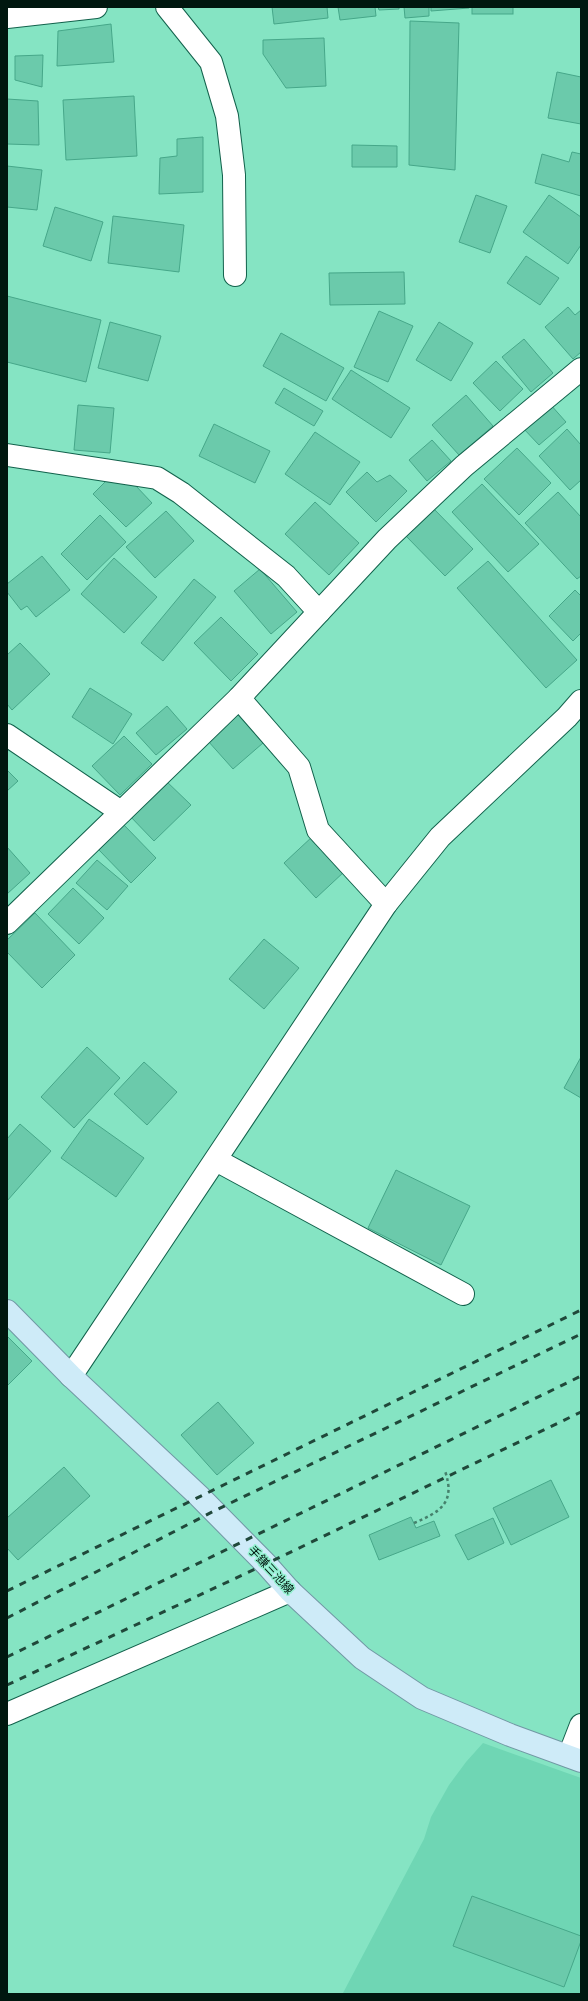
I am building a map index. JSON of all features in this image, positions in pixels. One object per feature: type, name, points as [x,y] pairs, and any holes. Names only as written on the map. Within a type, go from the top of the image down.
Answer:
[{"type":"main road","name":"手鎌三池線","points":[[7,1311],[72,1376],[199,1496],[266,1564],[290,1591],[362,1658],[422,1698],[510,1735],[575,1758]]},
{"type":"street","points":[[7,17],[96,7]]},
{"type":"street","points":[[167,7],[211,62],[227,116],[234,175],[234,275]]},
{"type":"street","points":[[7,923],[239,698],[387,539],[464,466],[581,369]]},
{"type":"street","points":[[7,455],[157,478],[181,493],[286,576],[319,612]]},
{"type":"street","points":[[239,698],[299,767],[318,830],[386,904]]},
{"type":"street","points":[[72,1376],[386,904],[440,837],[581,702]]},
{"type":"street","points":[[7,735],[121,812]]},
{"type":"street","points":[[216,1160],[463,1294]]},
{"type":"street","points":[[7,1714],[290,1591]]},
{"type":"street","points":[[575,1758],[581,1724]]},
{"type":"path","points":[[414,1523],[432,1515],[442,1508],[448,1499],[449,1484],[445,1471]]},
{"type":"shaded area","points":[[483,1743],[581,1778],[581,1994],[343,1993],[424,1839],[431,1817],[449,1785],[466,1762]]},
{"type":"building","points":[[272,7],[327,7],[328,18],[274,24]]},
{"type":"building","points":[[338,7],[375,7],[376,16],[340,20]]},
{"type":"building","points":[[378,7],[399,7],[399,9],[379,10]]},
{"type":"building","points":[[404,7],[429,7],[429,16],[405,18]]},
{"type":"building","points":[[431,7],[469,7],[469,8],[431,11]]},
{"type":"building","points":[[472,7],[513,7],[513,14],[472,14]]},
{"type":"building","points":[[410,21],[459,23],[455,170],[409,165]]},
{"type":"building","points":[[111,24],[114,62],[57,66],[58,31]]},
{"type":"building","points":[[324,38],[326,86],[286,88],[263,54],[263,40]]},
{"type":"building","points":[[43,55],[42,87],[15,80],[15,56]]},
{"type":"building","points":[[557,72],[581,77],[581,124],[548,118]]},
{"type":"building","points":[[134,96],[137,156],[66,160],[63,100]]},
{"type":"building","points":[[7,99],[38,101],[39,145],[7,144]]},
{"type":"building","points":[[203,137],[203,192],[159,194],[160,158],[177,156],[177,139]]},
{"type":"building","points":[[352,145],[397,146],[397,167],[352,167]]},
{"type":"building","points":[[572,152],[581,154],[581,196],[535,183],[542,154],[569,162]]},
{"type":"building","points":[[7,166],[42,170],[37,210],[7,207]]},
{"type":"building","points":[[476,195],[507,206],[490,253],[459,242]]},
{"type":"building","points":[[549,195],[581,217],[581,245],[568,264],[523,232]]},
{"type":"building","points":[[55,207],[103,222],[91,261],[43,246]]},
{"type":"building","points":[[113,216],[184,225],[179,272],[108,263]]},
{"type":"building","points":[[526,256],[559,278],[540,305],[507,283]]},
{"type":"building","points":[[404,272],[405,304],[330,305],[329,273]]},
{"type":"building","points":[[7,296],[101,320],[86,382],[7,362]]},
{"type":"building","points":[[568,307],[575,315],[581,310],[581,352],[573,359],[545,327]]},
{"type":"building","points":[[379,311],[413,326],[388,382],[354,367]]},
{"type":"building","points":[[110,322],[161,336],[148,381],[98,368]]},
{"type":"building","points":[[439,322],[473,343],[451,381],[416,360]]},
{"type":"building","points":[[281,333],[344,368],[326,401],[263,366]]},
{"type":"building","points":[[524,339],[553,373],[531,392],[502,357]]},
{"type":"building","points":[[496,361],[523,389],[500,411],[473,383]]},
{"type":"building","points":[[351,370],[410,408],[391,438],[332,399]]},
{"type":"building","points":[[284,388],[323,411],[314,426],[275,403]]},
{"type":"building","points":[[466,395],[493,426],[459,455],[432,425]]},
{"type":"building","points":[[550,404],[566,422],[539,445],[523,428]]},
{"type":"building","points":[[78,405],[114,408],[110,453],[74,450]]},
{"type":"building","points":[[214,424],[270,451],[255,483],[199,456]]},
{"type":"building","points":[[567,429],[581,445],[581,480],[570,490],[539,456]]},
{"type":"building","points":[[315,432],[360,462],[330,505],[285,474]]},
{"type":"building","points":[[432,440],[451,461],[427,481],[409,460]]},
{"type":"building","points":[[517,448],[551,483],[519,515],[484,479]]},
{"type":"building","points":[[119,468],[152,503],[126,527],[93,494]]},
{"type":"building","points":[[367,472],[377,482],[390,475],[407,491],[376,522],[346,492]]},
{"type":"building","points":[[482,484],[539,544],[508,572],[452,512]]},
{"type":"building","points":[[558,492],[581,517],[581,576],[577,579],[525,523]]},
{"type":"building","points":[[315,502],[359,543],[329,575],[285,534]]},
{"type":"building","points":[[434,509],[473,549],[445,576],[406,536]]},
{"type":"building","points":[[166,511],[194,541],[155,578],[126,547]]},
{"type":"building","points":[[100,515],[126,542],[87,580],[61,554]]},
{"type":"building","points":[[42,556],[70,590],[36,617],[27,606],[21,610],[7,592],[7,584]]},
{"type":"building","points":[[114,558],[157,597],[124,633],[81,594]]},
{"type":"building","points":[[488,561],[577,660],[546,688],[457,588]]},
{"type":"building","points":[[260,569],[297,612],[271,634],[234,591]]},
{"type":"building","points":[[194,579],[216,597],[163,661],[141,643]]},
{"type":"building","points":[[575,590],[581,596],[581,633],[573,641],[549,616]]},
{"type":"building","points":[[221,617],[258,654],[231,681],[194,643]]},
{"type":"building","points":[[20,643],[50,674],[12,710],[7,704],[7,655]]},
{"type":"building","points":[[90,688],[132,714],[113,744],[72,717]]},
{"type":"building","points":[[167,706],[187,729],[156,755],[136,733]]},
{"type":"building","points":[[238,715],[263,743],[233,769],[208,741]]},
{"type":"building","points":[[124,736],[152,764],[120,795],[92,766]]},
{"type":"building","points":[[7,770],[18,781],[7,791]]},
{"type":"building","points":[[164,779],[191,805],[154,841],[128,814]]},
{"type":"building","points":[[124,825],[156,858],[131,883],[99,850]]},
{"type":"building","points":[[313,836],[345,871],[316,898],[284,863]]},
{"type":"building","points":[[7,847],[30,873],[7,894]]},
{"type":"building","points":[[97,860],[128,886],[107,910],[76,883]]},
{"type":"building","points":[[73,888],[104,918],[79,944],[48,914]]},
{"type":"building","points":[[35,913],[75,955],[42,988],[7,952],[7,940]]},
{"type":"building","points":[[264,939],[299,968],[264,1009],[229,979]]},
{"type":"building","points":[[87,1047],[120,1078],[74,1128],[41,1097]]},
{"type":"building","points":[[581,1057],[581,1098],[564,1088]]},
{"type":"building","points":[[144,1062],[177,1092],[147,1125],[114,1094]]},
{"type":"building","points":[[89,1119],[144,1158],[116,1197],[61,1158]]},
{"type":"building","points":[[20,1124],[51,1151],[7,1201],[7,1139]]},
{"type":"building","points":[[396,1170],[470,1206],[441,1265],[368,1228]]},
{"type":"building","points":[[7,1336],[32,1361],[7,1386]]},
{"type":"building","points":[[218,1402],[254,1443],[217,1475],[181,1435]]},
{"type":"building","points":[[64,1467],[90,1496],[18,1560],[7,1548],[7,1518]]},
{"type":"building","points":[[551,1480],[569,1517],[511,1545],[493,1508]]},
{"type":"building","points":[[411,1517],[416,1528],[434,1521],[440,1536],[379,1560],[369,1535]]},
{"type":"building","points":[[493,1518],[504,1543],[468,1560],[455,1535]]},
{"type":"building","points":[[472,1896],[581,1936],[581,1941],[564,1987],[453,1946]]},
{"type":"railway","points":[[7,1591],[581,1310]]},
{"type":"railway","points":[[7,1618],[214,1511],[581,1334]]},
{"type":"railway","points":[[7,1657],[581,1376]]},
{"type":"railway","points":[[7,1685],[266,1564],[581,1412]]}]
